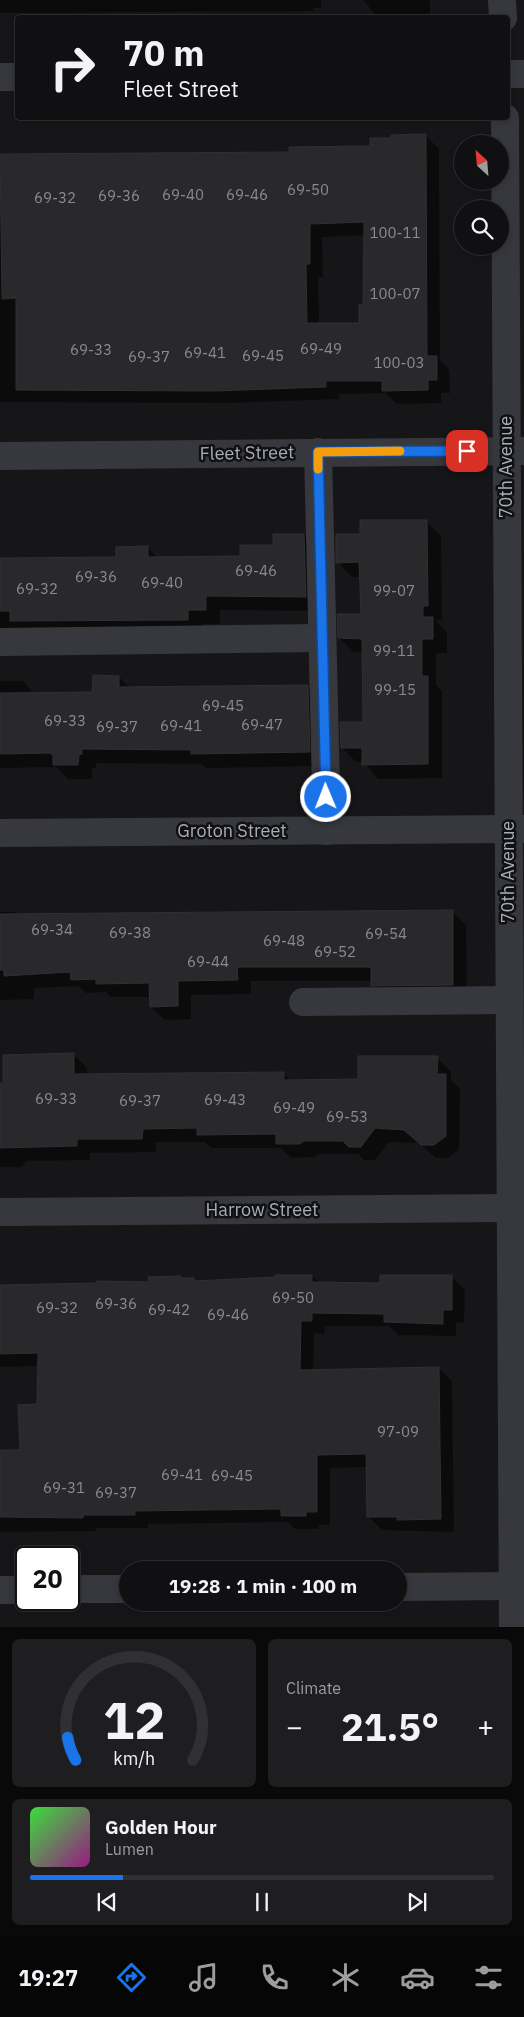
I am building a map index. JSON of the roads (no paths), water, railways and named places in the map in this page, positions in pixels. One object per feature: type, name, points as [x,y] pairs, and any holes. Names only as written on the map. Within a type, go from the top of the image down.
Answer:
[{"type":"street","points":[[502,0],[503,15]]},
{"type":"street","points":[[510,74],[524,74]]},
{"type":"street","points":[[0,77],[15,76]]},
{"type":"street","name":"70th Avenue","points":[[505,120],[515,451],[516,829],[508,1000],[517,1208],[518,1587],[513,1627]]},
{"type":"street","name":"Fleet Street","points":[[0,456],[515,451]]},
{"type":"street","points":[[318,452],[327,831]]},
{"type":"street","points":[[0,642],[322,638]]},
{"type":"street","name":"Groton Street","points":[[0,833],[516,829]]},
{"type":"street","points":[[303,1002],[508,1000]]},
{"type":"street","name":"Harrow Street","points":[[0,1212],[517,1208]]},
{"type":"street","points":[[407,1587],[518,1587]]},
{"type":"street","points":[[80,1590],[119,1589]]},
{"type":"street","points":[[0,1590],[15,1590]]}]
